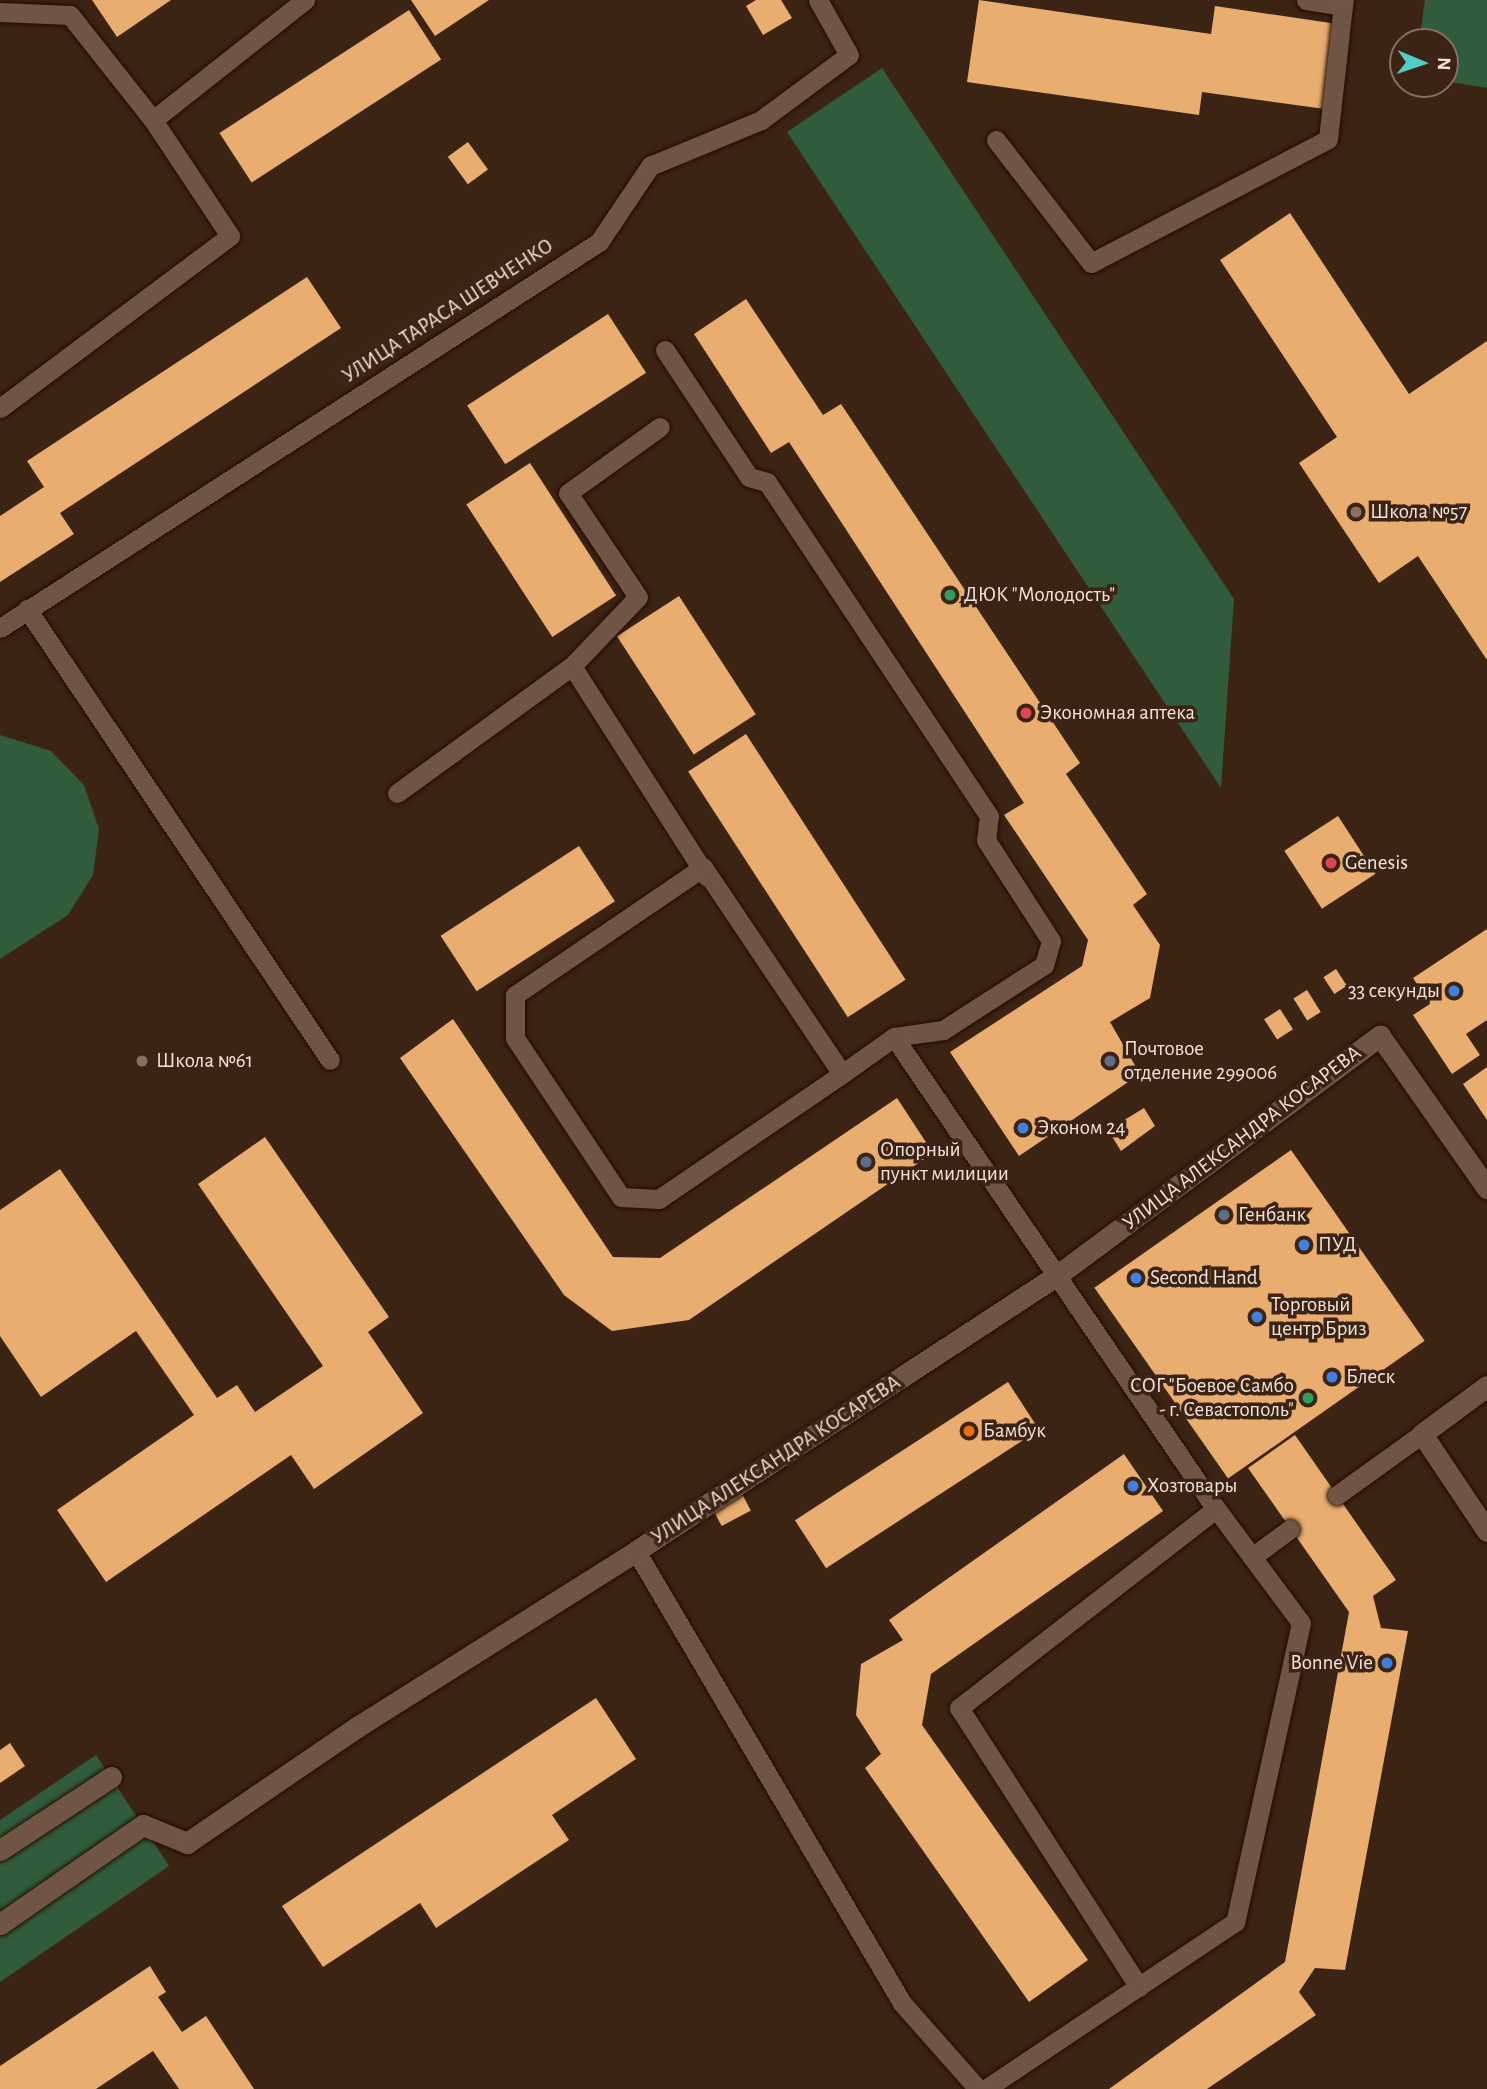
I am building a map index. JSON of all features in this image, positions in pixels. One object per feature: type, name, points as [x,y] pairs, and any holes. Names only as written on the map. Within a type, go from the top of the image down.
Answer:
[{"type":"street","name":"УЛИЦА АЛЕКСАНДРА КОСАРЕВА","points":[[0,1924],[143,1825],[187,1843],[357,1727],[636,1552],[1059,1274],[1380,1036],[1487,1188]]},
{"type":"street","points":[[1487,1386],[1422,1434],[1487,1531]]},
{"type":"street","points":[[0,1850],[111,1777]]},
{"type":"lane","points":[[153,120],[305,0]]},
{"type":"lane","name":"УЛИЦА ТАРАСА ШЕВЧЕНКО","points":[[0,628],[599,242],[650,166],[761,120],[849,55],[818,0]]},
{"type":"lane","points":[[996,140],[1091,263],[1328,139],[1343,3],[1306,0]]},
{"type":"lane","points":[[0,12],[70,15],[153,120],[230,236],[0,408]]},
{"type":"lane","points":[[665,350],[749,477],[767,482],[989,816],[986,840],[1051,941],[1044,965],[943,1030],[894,1037],[659,1199],[621,1197],[514,1038],[515,995],[705,873]]},
{"type":"lane","points":[[397,793],[572,666],[638,597],[568,493],[660,427]]},
{"type":"lane","points":[[27,609],[330,1060]]},
{"type":"lane","points":[[572,666],[705,873],[842,1074]]},
{"type":"lane","points":[[894,1037],[1059,1274],[1216,1509],[1301,1623],[1235,1922],[986,2089]]},
{"type":"lane","points":[[1337,1495],[1422,1434]]},
{"type":"lane","points":[[1139,1987],[959,1708],[1216,1509]]},
{"type":"lane","points":[[1252,1557],[1290,1529]]},
{"type":"lane","points":[[636,1552],[902,2003],[978,2089]]},
{"type":"green space","points":[[1425,0],[1487,0],[1487,88],[1459,83],[1459,28],[1421,28]]},
{"type":"green space","points":[[882,68],[1234,599],[1221,788],[787,132]]},
{"type":"green space","points":[[0,735],[51,751],[84,785],[99,829],[93,875],[68,915],[0,959]]},
{"type":"green space","points":[[96,1755],[169,1866],[0,1982],[0,1820]]},
{"type":"building","points":[[92,0],[171,0],[117,37]]},
{"type":"building","points":[[411,0],[489,0],[435,36]]},
{"type":"building","points":[[756,0],[781,0],[792,18],[763,35],[746,6]]},
{"type":"building","points":[[979,0],[1211,34],[1215,6],[1337,24],[1325,109],[1202,92],[1199,115],[967,82]]},
{"type":"building","points":[[409,10],[441,59],[252,183],[219,133]]},
{"type":"building","points":[[468,142],[488,170],[468,184],[448,157]]},
{"type":"building","points":[[1290,213],[1409,394],[1487,341],[1487,660],[1418,556],[1379,583],[1299,463],[1337,437],[1220,260]]},
{"type":"building","points":[[307,277],[341,328],[60,513],[74,534],[0,582],[0,516],[44,487],[27,461]]},
{"type":"building","points":[[746,299],[823,415],[841,404],[1080,763],[1066,774],[1147,894],[1133,905],[1160,945],[1150,998],[1110,1022],[1140,1074],[1019,1156],[950,1052],[1082,966],[1088,940],[1004,815],[1024,803],[789,442],[771,453],[694,334]]},
{"type":"building","points":[[608,314],[646,373],[505,464],[467,405]]},
{"type":"building","points":[[530,463],[616,596],[552,637],[466,504]]},
{"type":"building","points":[[679,596],[756,714],[694,755],[617,636]]},
{"type":"building","points":[[746,734],[906,980],[848,1017],[688,772]]},
{"type":"building","name":"Genesis","points":[[1338,816],[1376,874],[1322,909],[1284,851]]},
{"type":"building","points":[[579,846],[615,901],[477,991],[441,936]]},
{"type":"building","name":"33 секунды","points":[[1487,929],[1487,1020],[1466,1034],[1480,1055],[1452,1074],[1413,1015],[1430,1004],[1413,978]]},
{"type":"building","points":[[1336,969],[1347,986],[1334,994],[1323,977]]},
{"type":"building","points":[[1307,990],[1321,1012],[1307,1021],[1293,998]]},
{"type":"building","points":[[1280,1009],[1293,1029],[1277,1039],[1264,1019]]},
{"type":"building","points":[[453,1019],[613,1257],[660,1258],[897,1098],[933,1153],[689,1320],[612,1331],[564,1295],[400,1058]]},
{"type":"building","points":[[1487,1067],[1487,1120],[1463,1084]]},
{"type":"building","points":[[1144,1108],[1155,1126],[1121,1151],[1108,1130]]},
{"type":"building","points":[[265,1137],[389,1317],[368,1332],[423,1413],[314,1489],[291,1455],[106,1582],[57,1510],[194,1415],[136,1331],[41,1397],[0,1336],[0,1210],[60,1169],[217,1398],[237,1385],[255,1412],[323,1366],[198,1184]]},
{"type":"building","points":[[1291,1150],[1425,1341],[1228,1479],[1094,1288]]},
{"type":"building","points":[[1008,1382],[1039,1430],[826,1568],[795,1520]]},
{"type":"building","points":[[1295,1435],[1396,1580],[1373,1596],[1381,1628],[1408,1631],[1345,1970],[1315,1968],[1299,1992],[1316,2015],[1207,2089],[1109,2089],[1285,1962],[1349,1612],[1248,1468]]},
{"type":"building","points":[[1124,1454],[1163,1511],[931,1674],[922,1725],[1088,1960],[1029,2002],[865,1768],[881,1754],[856,1715],[861,1664],[903,1640],[889,1620]]},
{"type":"building","points":[[741,1492],[751,1511],[722,1526],[712,1507]]},
{"type":"building","points":[[596,1698],[636,1759],[552,1815],[569,1840],[436,1928],[420,1903],[323,1967],[282,1906]]},
{"type":"building","points":[[10,1743],[25,1766],[0,1783],[0,1750]]},
{"type":"building","points":[[150,1966],[166,1992],[158,1997],[182,2032],[206,2016],[254,2089],[179,2089],[153,2051],[96,2089],[0,2089],[0,2066]]},
{"type":"place","name":"Школа №57","points":[[1356,512]]},
{"type":"place","name":"ДЮК \"Молодость\"","points":[[950,595]]},
{"type":"place","name":"Экономная аптека","points":[[1026,713]]},
{"type":"place","name":"Genesis","points":[[1331,863]]},
{"type":"place","name":"33 секунды","points":[[1454,991]]},
{"type":"place","name":"Школа №61","points":[[142,1061]]},
{"type":"place","name":"Почтовое отделение 299006","points":[[1110,1061]]},
{"type":"place","name":"Эконом 24","points":[[1023,1128]]},
{"type":"place","name":"Опорный пункт милиции","points":[[866,1162]]},
{"type":"place","name":"Генбанк","points":[[1224,1215]]},
{"type":"place","name":"ПУД","points":[[1304,1245]]},
{"type":"place","name":"Second Hand","points":[[1136,1278]]},
{"type":"place","name":"Торговый центр Бриз","points":[[1257,1317]]},
{"type":"place","name":"Блеск","points":[[1332,1377]]},
{"type":"place","name":"СОГ \"Боевое Самбо - г. Севастополь\"","points":[[1308,1398]]},
{"type":"place","name":"Бамбук","points":[[969,1431]]},
{"type":"place","name":"Хозтовары","points":[[1133,1486]]},
{"type":"place","name":"Bonne Vie","points":[[1387,1663]]}]
